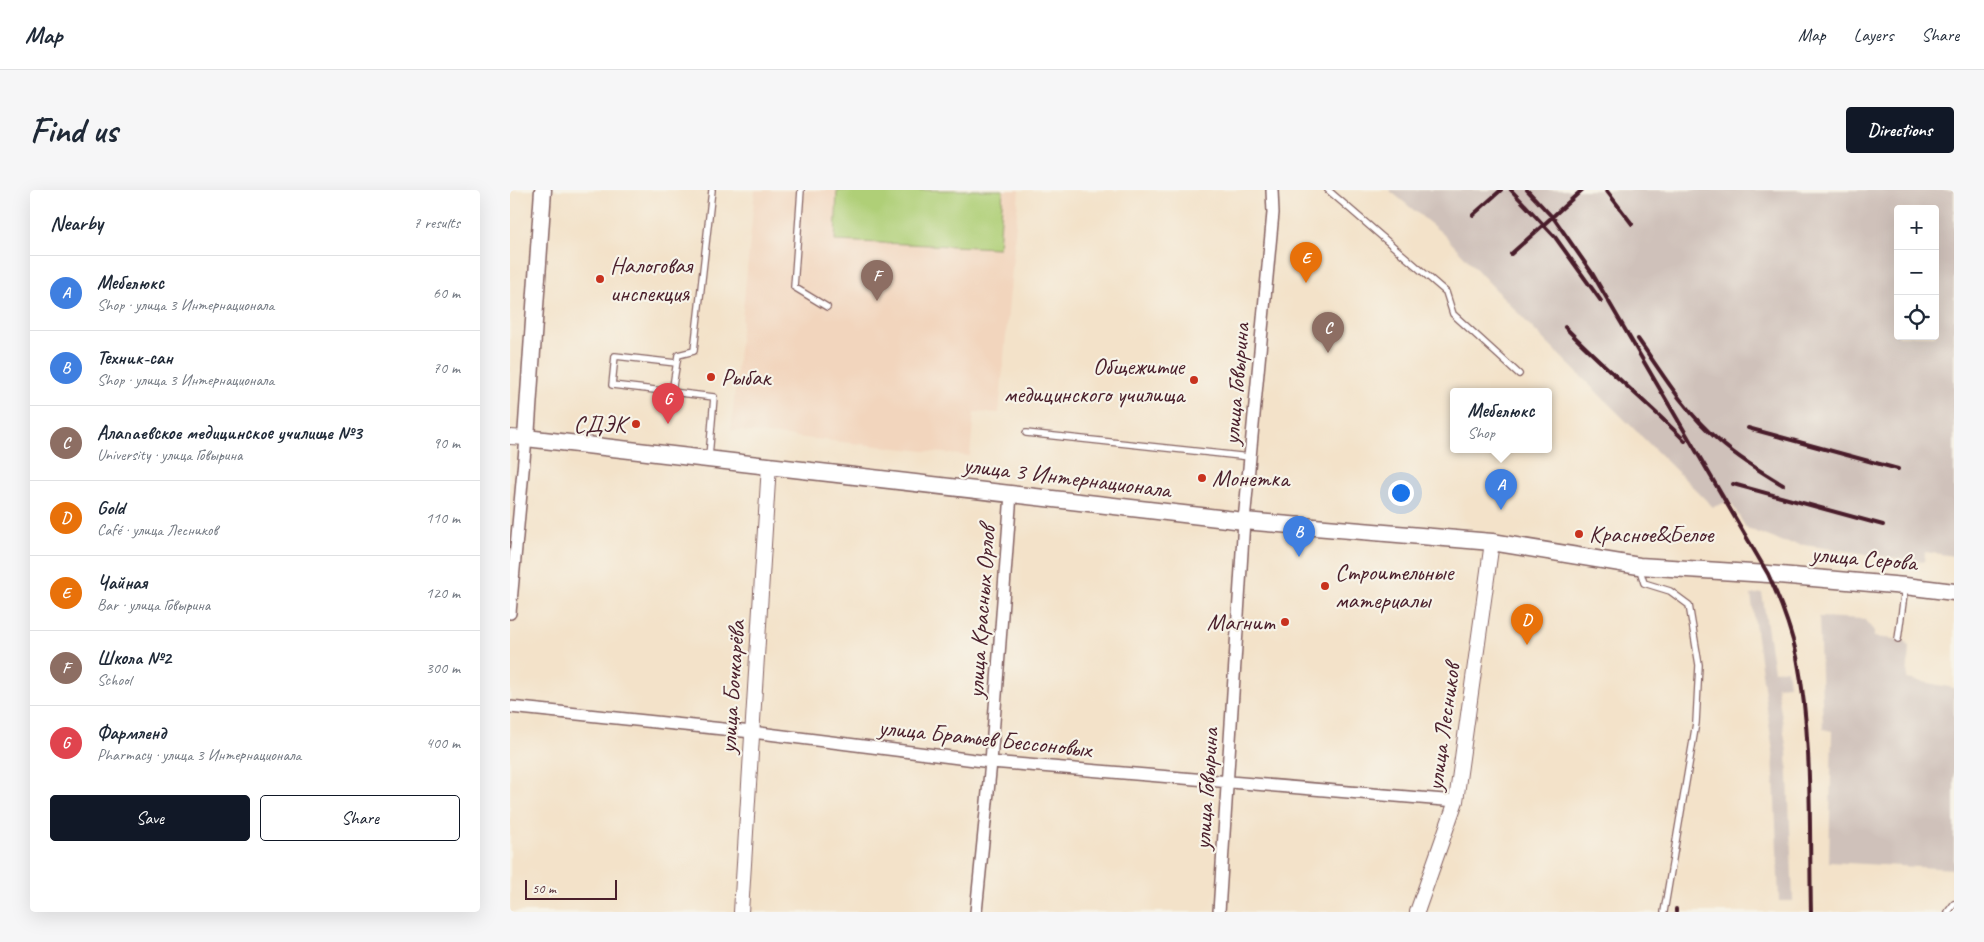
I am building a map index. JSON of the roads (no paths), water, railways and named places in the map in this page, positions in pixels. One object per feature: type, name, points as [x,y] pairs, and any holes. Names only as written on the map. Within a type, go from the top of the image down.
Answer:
[{"type":"main road","points":[[518,438],[542,190]]},
{"type":"main road","name":"улица 3 Интернационала","points":[[518,438],[709,458],[1244,521],[1492,542],[1639,566],[1768,574]]},
{"type":"main road","name":"улица Серова","points":[[1768,574],[1954,592]]},
{"type":"street","name":"улица Говырина","points":[[1219,912],[1244,521],[1273,213],[1272,190]]},
{"type":"street","points":[[510,613],[518,438]]},
{"type":"street","name":"улица Бочкарёва","points":[[741,912],[769,465]]},
{"type":"street","name":"улица Красных Орлов","points":[[976,912],[991,762],[1011,494]]},
{"type":"street","name":"улица Лесников","points":[[1417,912],[1456,801],[1492,542]]},
{"type":"street","name":"улица Братьев Бессоновых","points":[[510,707],[752,732],[991,762],[1456,801]]},
{"type":"lane","points":[[672,392],[678,355],[694,351],[712,190]]},
{"type":"lane","points":[[801,190],[794,287],[827,306]]},
{"type":"lane","points":[[1328,190],[1446,292],[1453,314],[1519,374]]},
{"type":"lane","points":[[676,363],[615,356],[612,385],[714,397],[709,458]]},
{"type":"lane","points":[[1026,433],[1250,457]]},
{"type":"lane","points":[[1639,566],[1644,583],[1670,591],[1689,605],[1699,665],[1696,723],[1664,912]]},
{"type":"lane","points":[[1898,639],[1905,586]]},
{"type":"lane","points":[[1948,912],[1954,904]]},
{"type":"railway","points":[[1473,215],[1501,190]]},
{"type":"railway","points":[[1511,190],[1555,237],[1601,301]]},
{"type":"railway","points":[[1527,190],[1555,220],[1592,273],[1768,574],[1781,604],[1792,635],[1797,657],[1806,720],[1811,912]]},
{"type":"railway","points":[[1511,254],[1582,190]]},
{"type":"railway","points":[[1606,190],[1632,224]]},
{"type":"railway","points":[[1565,327],[1685,441]]},
{"type":"railway","points":[[1638,339],[1675,392],[1705,428],[1741,458],[1783,485]]},
{"type":"railway","points":[[1748,428],[1898,469]]},
{"type":"railway","points":[[1733,484],[1883,525]]},
{"type":"place","name":"Налоговая инспекция","points":[[600,279]]},
{"type":"place","name":"Чайная","points":[[1306,283]]},
{"type":"place","name":"Школа №2","points":[[877,301]]},
{"type":"place","name":"Алапаевское медицинское училище №3","points":[[1328,353]]},
{"type":"place","name":"Рыбак","points":[[711,377]]},
{"type":"place","name":"Общежитие медицинского училища","points":[[1194,380]]},
{"type":"place","name":"СДЭК","points":[[636,424]]},
{"type":"place","name":"Фармленд","points":[[668,424]]},
{"type":"place","name":"Монетка","points":[[1202,478]]},
{"type":"place","name":"Мебелюкс","points":[[1501,510]]},
{"type":"place","name":"Красное&Белое","points":[[1579,534]]},
{"type":"place","name":"Техник-сан","points":[[1299,557]]},
{"type":"place","name":"Строительные материалы","points":[[1325,586]]},
{"type":"place","name":"Магнит","points":[[1285,622]]},
{"type":"place","name":"Gold","points":[[1527,645]]}]
